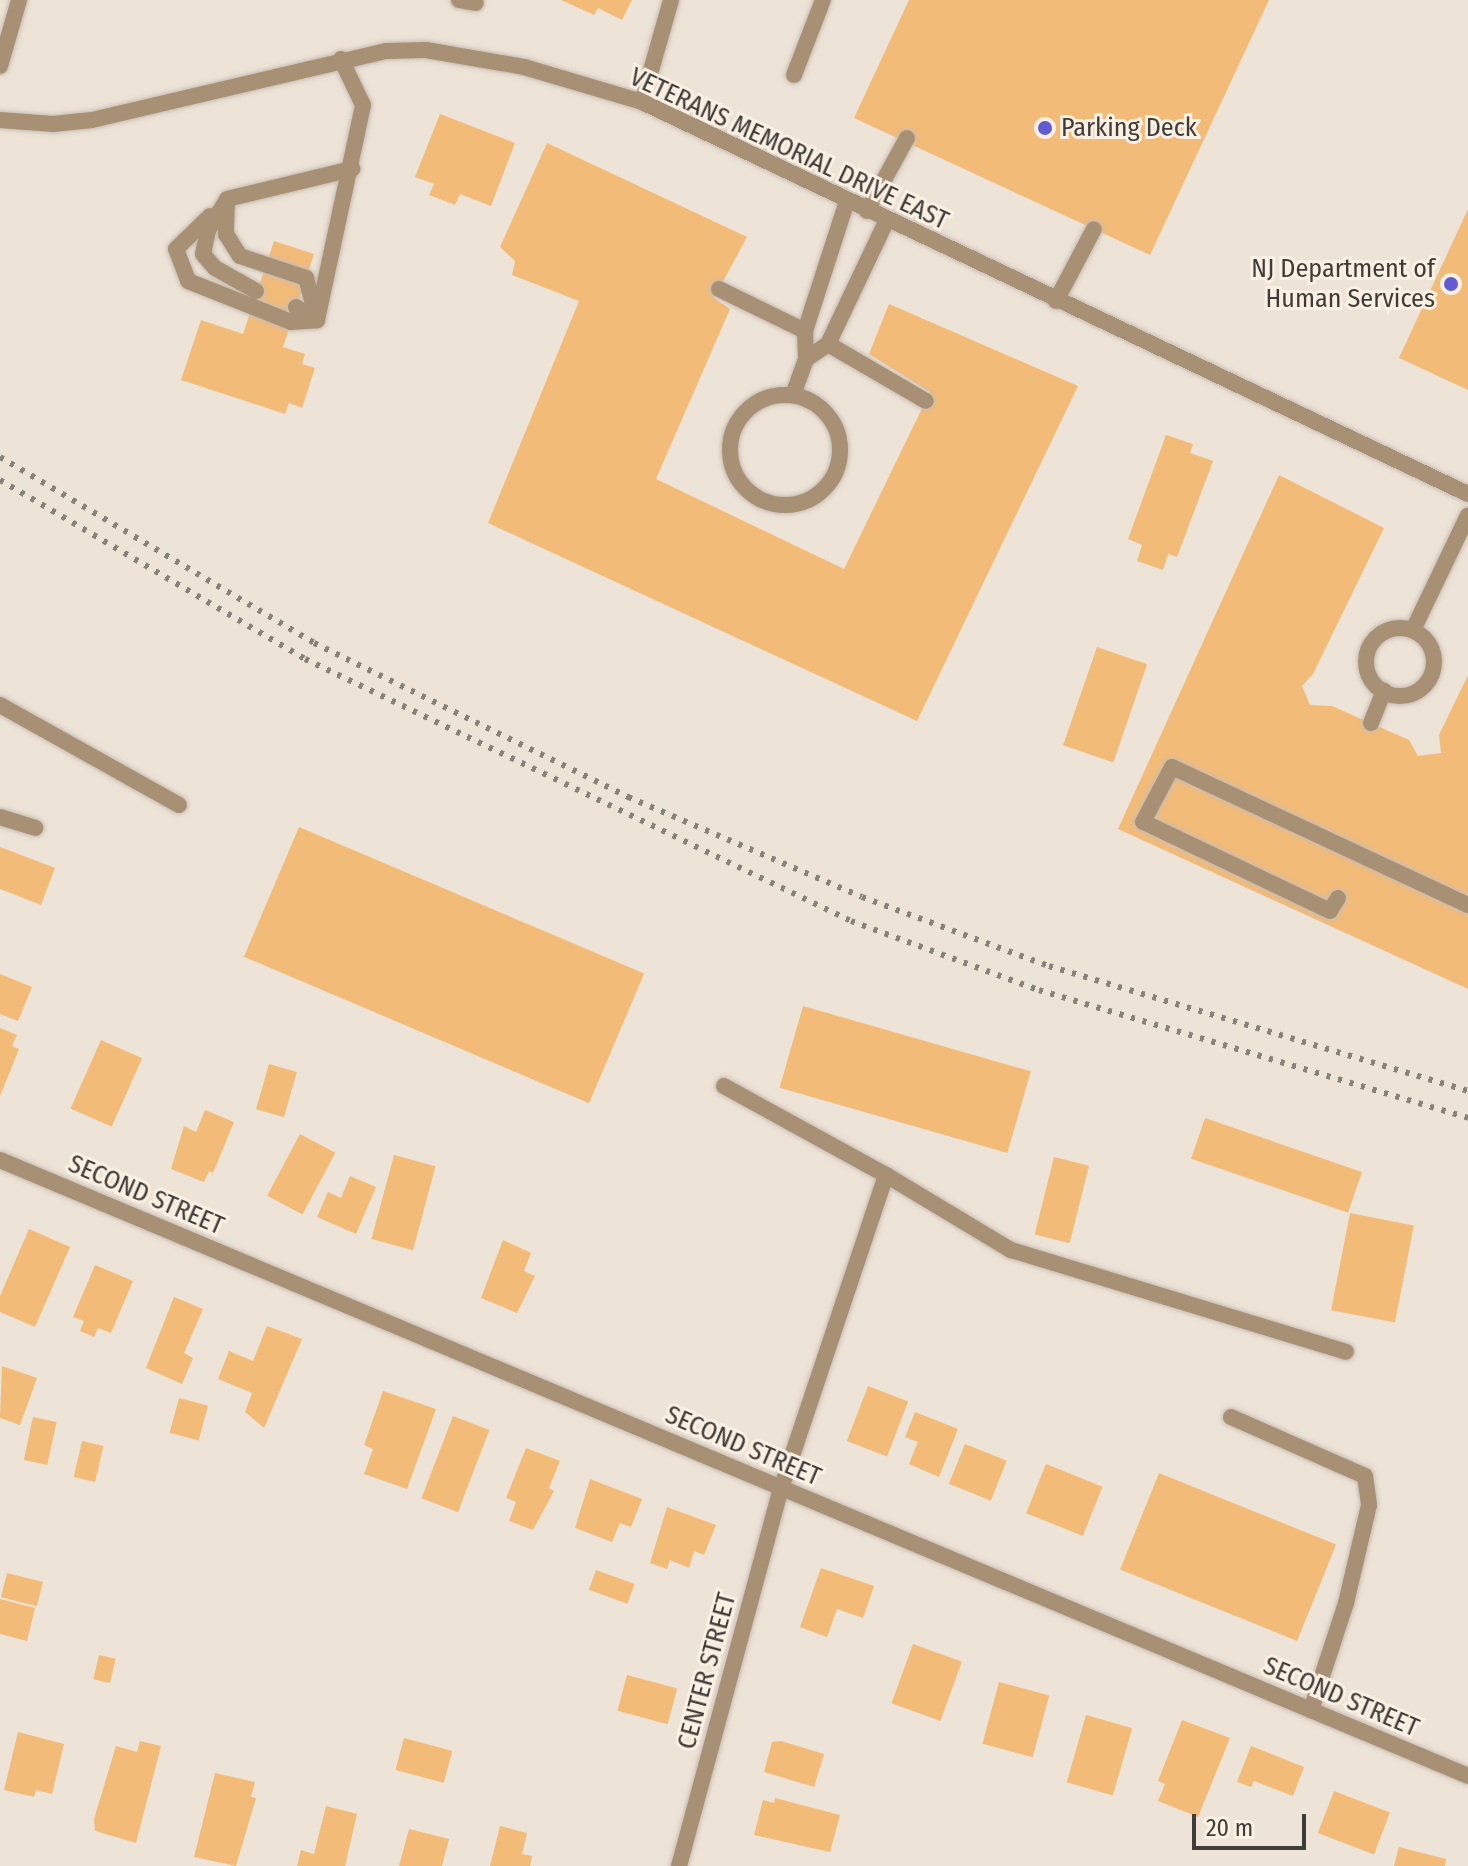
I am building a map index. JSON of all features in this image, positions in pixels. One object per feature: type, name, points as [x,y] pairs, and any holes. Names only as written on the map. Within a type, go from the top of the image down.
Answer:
[{"type":"street","points":[[0,66],[19,0]]},
{"type":"street","points":[[642,102],[671,0]]},
{"type":"street","points":[[794,75],[823,0]]},
{"type":"street","name":"VETERANS MEMORIAL DRIVE EAST","points":[[0,120],[53,124],[92,120],[341,59],[426,50],[524,67],[642,102],[1468,494]]},
{"type":"street","points":[[317,320],[352,169],[363,105],[341,59]]},
{"type":"street","points":[[867,211],[907,138]]},
{"type":"street","points":[[317,320],[291,322],[188,281],[176,249],[227,199],[352,169]]},
{"type":"street","points":[[227,199],[208,230],[203,254],[215,268],[256,291]]},
{"type":"street","points":[[227,199],[226,234],[240,256],[306,278],[317,320]]},
{"type":"street","points":[[793,395],[806,359],[805,331],[847,201]]},
{"type":"street","points":[[806,359],[828,344],[887,220]]},
{"type":"street","points":[[1056,301],[1094,229]]},
{"type":"street","points":[[719,289],[805,331]]},
{"type":"street","points":[[296,307],[317,320]]},
{"type":"street","points":[[828,344],[926,401]]},
{"type":"street","points":[[793,395],[826,412],[841,446],[831,482],[801,503],[782,506],[749,492],[731,463],[730,445],[735,427],[759,402],[793,395]]},
{"type":"street","points":[[1413,630],[1468,515]]},
{"type":"street","points":[[1413,630],[1430,645],[1430,678],[1414,693],[1384,691],[1367,673],[1367,651],[1380,633],[1413,630]]},
{"type":"street","points":[[1371,723],[1384,691]]},
{"type":"street","points":[[0,705],[179,805]]},
{"type":"street","points":[[1338,898],[1330,911],[1143,822],[1172,767],[1468,905]]},
{"type":"street","points":[[0,817],[35,828]]},
{"type":"street","points":[[724,1086],[886,1175],[1011,1250],[1346,1352]]},
{"type":"street","name":"SECOND STREET","points":[[0,1160],[1468,1776]]},
{"type":"street","name":"CENTER STREET","points":[[679,1866],[781,1489],[886,1175]]},
{"type":"street","points":[[1231,1417],[1365,1476],[1366,1519],[1330,1658],[1311,1710]]},
{"type":"building","points":[[561,0],[632,0],[622,20],[598,8],[594,15]]},
{"type":"building","name":"Parking Deck","points":[[909,0],[1269,0],[1150,255],[854,118]]},
{"type":"building","points":[[440,114],[515,143],[491,206],[460,194],[455,205],[429,195],[434,184],[415,177]]},
{"type":"building","points":[[547,143],[747,237],[714,298],[730,309],[656,479],[844,569],[930,392],[869,354],[889,304],[1078,386],[917,721],[488,523],[579,301],[512,275],[515,261],[500,247]]},
{"type":"building","name":"NJ Department of Human Services","points":[[1468,209],[1468,390],[1399,358]]},
{"type":"building","points":[[274,241],[314,254],[283,347],[305,354],[302,364],[315,368],[302,408],[289,403],[285,414],[181,380],[201,320],[243,334]]},
{"type":"building","points":[[1166,435],[1193,444],[1190,453],[1213,461],[1177,557],[1168,554],[1163,570],[1137,561],[1142,545],[1128,539]]},
{"type":"building","points":[[1279,475],[1384,528],[1313,674],[1302,686],[1310,705],[1332,706],[1409,740],[1418,756],[1441,753],[1439,735],[1468,675],[1468,989],[1118,829]]},
{"type":"building","points":[[1097,647],[1147,664],[1113,763],[1063,745]]},
{"type":"building","points":[[299,827],[644,974],[589,1103],[244,957]]},
{"type":"building","points":[[0,847],[55,868],[41,905],[0,889]]},
{"type":"building","points":[[0,974],[32,987],[18,1021],[0,1014]]},
{"type":"building","points":[[803,1006],[1031,1071],[1007,1153],[780,1088]]},
{"type":"building","points":[[0,1028],[17,1035],[12,1046],[19,1049],[0,1096]]},
{"type":"building","points":[[101,1040],[142,1058],[112,1127],[70,1109]]},
{"type":"building","points":[[269,1064],[297,1072],[284,1117],[256,1109]]},
{"type":"building","points":[[205,1110],[234,1122],[213,1173],[209,1171],[204,1182],[171,1169],[184,1126],[196,1132]]},
{"type":"building","points":[[1205,1118],[1362,1172],[1348,1213],[1191,1159]]},
{"type":"building","points":[[300,1134],[335,1153],[302,1215],[267,1196]]},
{"type":"building","points":[[394,1155],[436,1166],[413,1250],[371,1239]]},
{"type":"building","points":[[1054,1157],[1089,1166],[1070,1243],[1035,1235]]},
{"type":"building","points":[[350,1176],[376,1187],[356,1234],[317,1217],[328,1192],[341,1198]]},
{"type":"building","points":[[1350,1213],[1414,1225],[1395,1323],[1331,1310]]},
{"type":"building","points":[[29,1229],[70,1247],[35,1327],[0,1312],[0,1296]]},
{"type":"building","points":[[503,1240],[531,1253],[524,1271],[535,1276],[517,1313],[481,1298]]},
{"type":"building","points":[[95,1265],[133,1281],[111,1333],[98,1328],[94,1337],[80,1331],[84,1321],[73,1317]]},
{"type":"building","points":[[174,1297],[203,1309],[184,1353],[193,1358],[182,1384],[146,1368]]},
{"type":"building","points":[[267,1326],[302,1339],[264,1428],[245,1412],[252,1393],[218,1379],[229,1351],[253,1361]]},
{"type":"building","points":[[2,1366],[37,1378],[20,1425],[0,1418]]},
{"type":"building","points":[[868,1386],[908,1401],[887,1456],[847,1441]]},
{"type":"building","points":[[383,1391],[436,1409],[407,1489],[364,1474],[373,1449],[364,1445]]},
{"type":"building","points":[[179,1398],[208,1406],[199,1441],[170,1433]]},
{"type":"building","points":[[915,1412],[958,1429],[939,1477],[909,1464],[918,1442],[905,1437]]},
{"type":"building","points":[[453,1416],[489,1430],[458,1512],[421,1498]]},
{"type":"building","points":[[33,1417],[56,1422],[47,1465],[24,1460]]},
{"type":"building","points":[[82,1441],[103,1446],[95,1482],[74,1477]]},
{"type":"building","points":[[965,1444],[1007,1461],[991,1501],[949,1484]]},
{"type":"building","points":[[526,1448],[560,1461],[549,1488],[554,1491],[533,1530],[509,1521],[516,1502],[506,1498]]},
{"type":"building","points":[[1046,1464],[1103,1487],[1083,1536],[1026,1513]]},
{"type":"building","points":[[1159,1473],[1336,1545],[1297,1641],[1120,1569]]},
{"type":"building","points":[[590,1479],[642,1499],[631,1527],[620,1523],[612,1542],[575,1528]]},
{"type":"building","points":[[667,1507],[716,1525],[704,1555],[694,1551],[689,1568],[670,1560],[667,1569],[650,1563]]},
{"type":"building","points":[[821,1568],[874,1586],[863,1618],[837,1609],[827,1637],[800,1627]]},
{"type":"building","points":[[596,1570],[635,1584],[627,1604],[589,1590]]},
{"type":"building","points":[[7,1573],[43,1582],[37,1606],[1,1597]]},
{"type":"building","points":[[0,1599],[35,1608],[27,1641],[0,1634]]},
{"type":"building","points":[[913,1644],[962,1662],[940,1721],[891,1703]]},
{"type":"building","points":[[99,1655],[116,1659],[110,1683],[93,1679]]},
{"type":"building","points":[[627,1675],[677,1688],[668,1724],[617,1711]]},
{"type":"building","points":[[999,1682],[1049,1695],[1033,1757],[982,1744]]},
{"type":"building","points":[[1086,1715],[1132,1728],[1113,1796],[1067,1782]]},
{"type":"building","points":[[1182,1720],[1230,1738],[1198,1817],[1158,1801],[1165,1784],[1158,1781]]},
{"type":"building","points":[[18,1732],[64,1744],[52,1794],[36,1790],[34,1797],[4,1790]]},
{"type":"building","points":[[404,1738],[452,1751],[444,1783],[395,1770]]},
{"type":"building","points":[[140,1741],[161,1746],[136,1843],[95,1831],[94,1819],[116,1746],[137,1752]]},
{"type":"building","points":[[781,1741],[824,1754],[814,1787],[764,1772],[772,1742]]},
{"type":"building","points":[[1251,1746],[1304,1767],[1293,1796],[1254,1781],[1251,1787],[1237,1782]]},
{"type":"building","points":[[215,1773],[255,1782],[251,1797],[256,1798],[236,1866],[194,1857]]},
{"type":"building","points":[[1334,1791],[1390,1813],[1374,1855],[1318,1833]]},
{"type":"building","points":[[775,1798],[840,1815],[830,1852],[754,1835],[763,1800],[774,1803]]},
{"type":"building","points":[[326,1806],[357,1814],[345,1866],[297,1866],[301,1850],[314,1854]]},
{"type":"building","points":[[500,1826],[527,1833],[522,1854],[532,1856],[530,1866],[490,1866]]},
{"type":"building","points":[[409,1829],[449,1839],[442,1866],[399,1866]]},
{"type":"building","points":[[1399,1847],[1446,1859],[1445,1866],[1394,1866]]},
{"type":"railway","points":[[0,457],[314,643],[628,797],[862,897],[1049,966],[1468,1091]]},
{"type":"railway","points":[[0,480],[305,659],[851,921],[1039,990],[1468,1118]]},
{"type":"place","name":"Parking Deck","points":[[1045,128]]},
{"type":"place","name":"NJ Department of Human Services","points":[[1451,284]]}]
